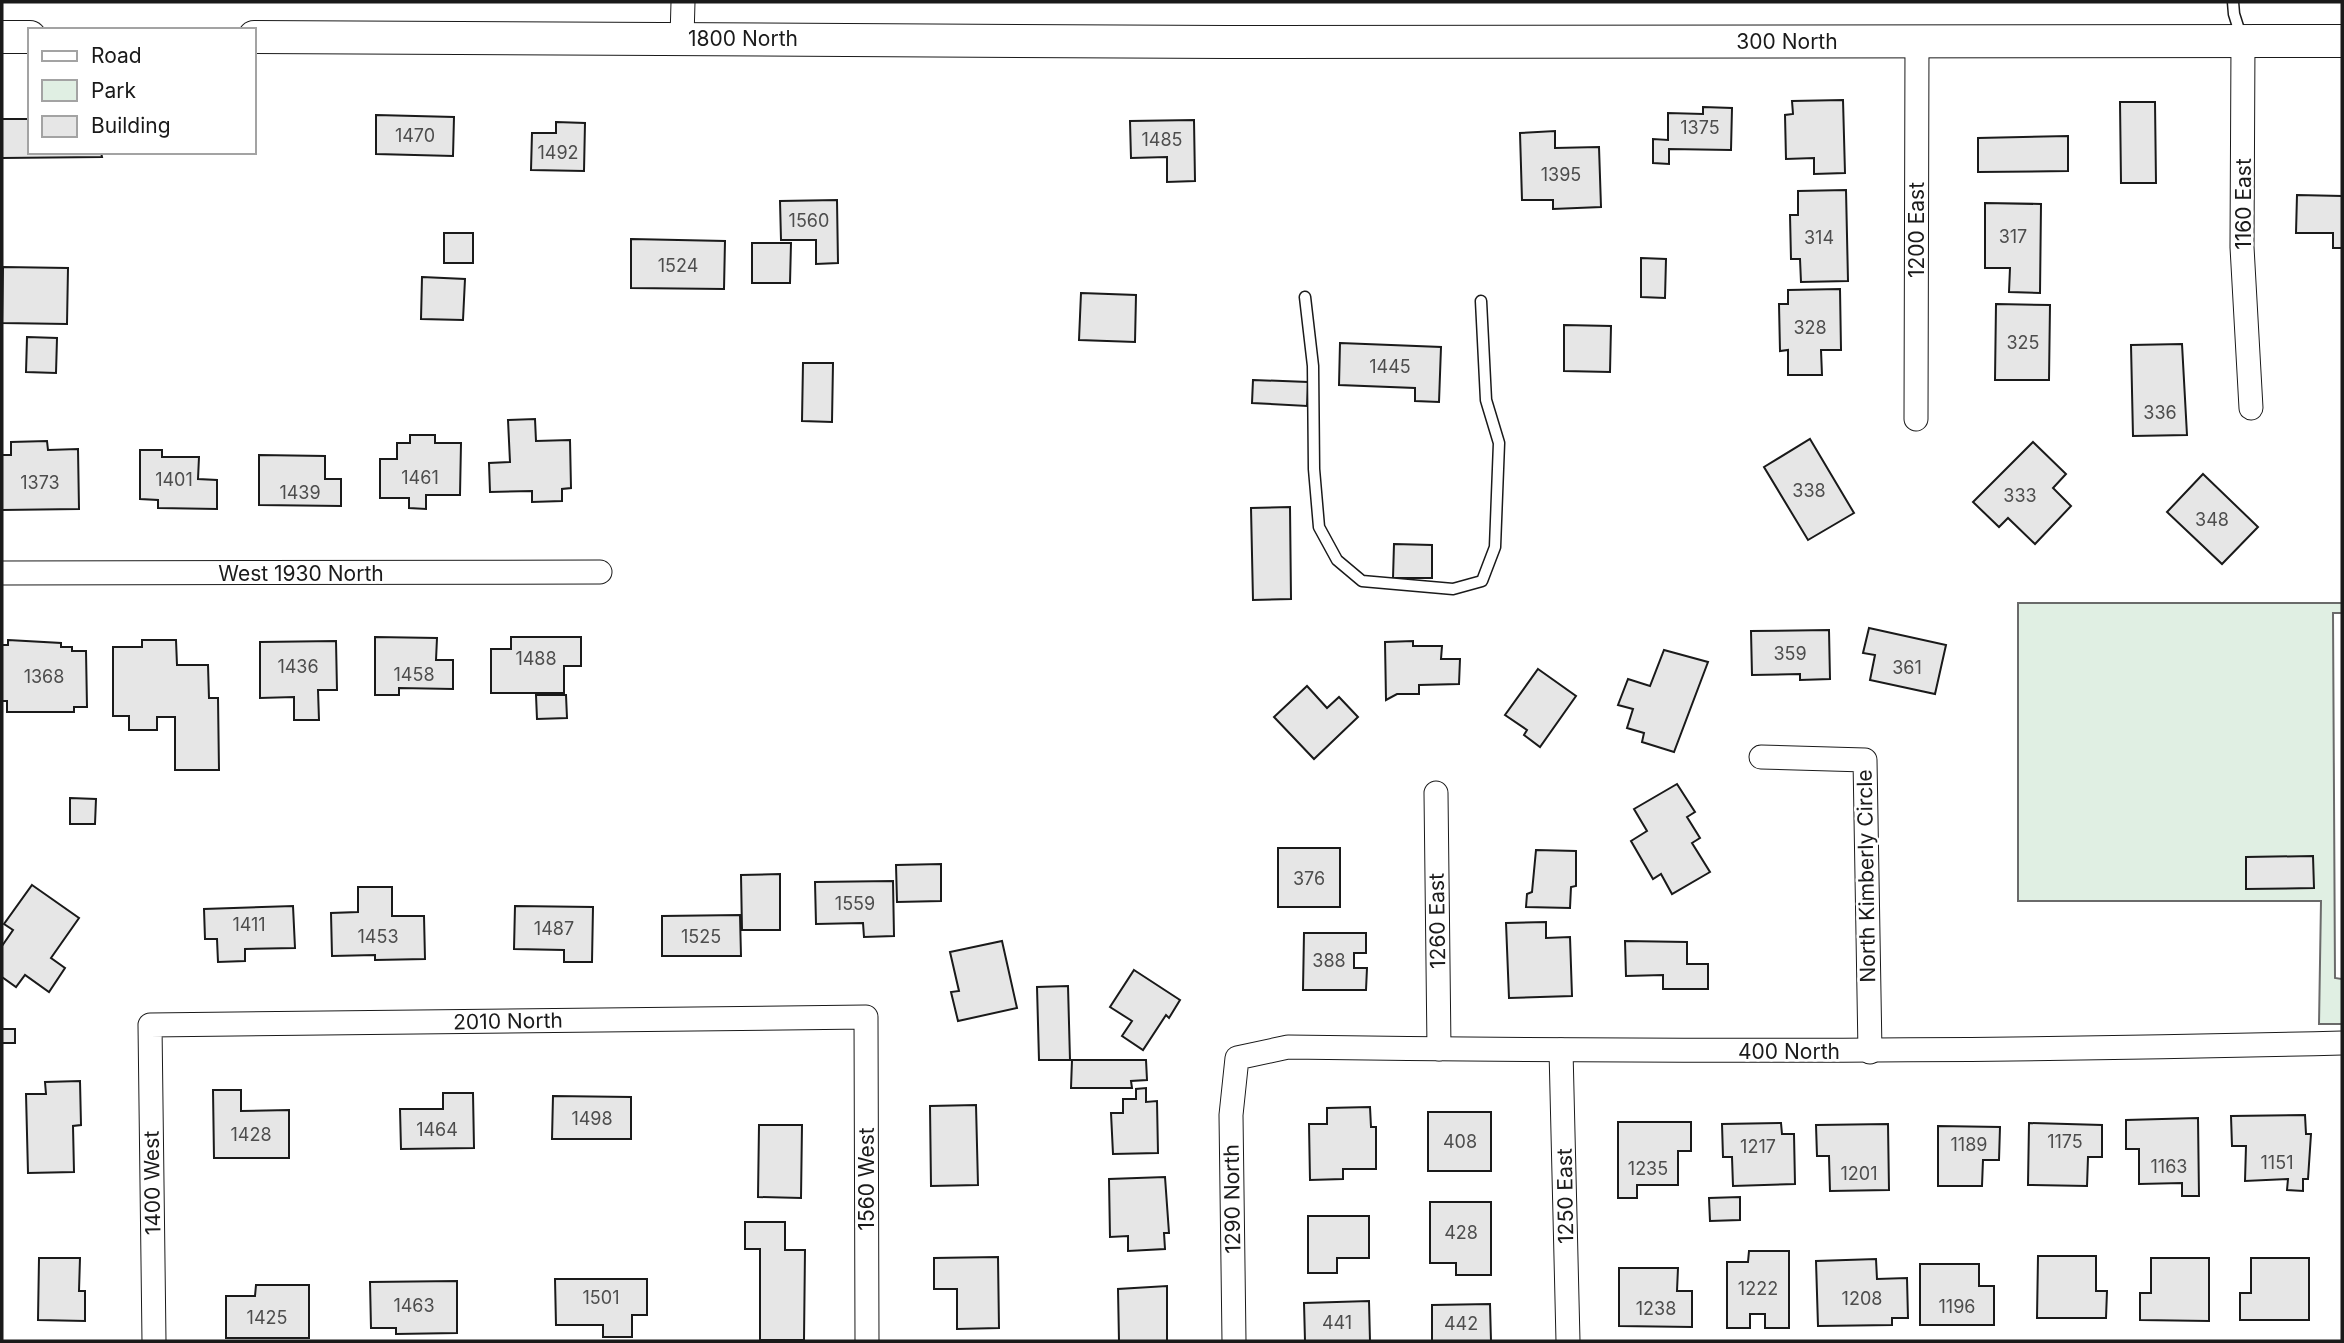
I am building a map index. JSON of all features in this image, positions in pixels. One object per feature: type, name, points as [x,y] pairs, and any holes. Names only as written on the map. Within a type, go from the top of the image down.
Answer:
[{"type":"street","points":[[682,38],[683,2]]},
{"type":"street","points":[[2,37],[28,37]]},
{"type":"street","name":"1800 North","points":[[256,37],[1232,41]]},
{"type":"street","name":"300 North","points":[[1232,41],[2342,41]]},
{"type":"street","name":"1200 East","points":[[1916,419],[1917,41]]},
{"type":"street","name":"1160 East","points":[[2243,41],[2242,247],[2251,408]]},
{"type":"street","name":"West 1930 North","points":[[2,573],[600,572]]},
{"type":"street","name":"North Kimberly Circle","points":[[1761,757],[1865,760],[1870,1052]]},
{"type":"street","name":"1260 East","points":[[1436,793],[1439,1049]]},
{"type":"street","name":"2010 North","points":[[150,1024],[866,1017]]},
{"type":"street","name":"1560 West","points":[[866,1017],[867,1341]]},
{"type":"street","name":"1400 West","points":[[150,1024],[154,1341]]},
{"type":"street","name":"400 North","points":[[1237,1058],[1289,1047],[1870,1052],[2342,1043]]},
{"type":"street","name":"1250 East","points":[[1562,1050],[1568,1341]]},
{"type":"street","name":"1290 North","points":[[1234,1341],[1231,1115],[1237,1058]]},
{"type":"lane","name":"1160 East","points":[[2233,2],[2243,41]]},
{"type":"lane","points":[[1305,297],[1313,366],[1314,469],[1319,527],[1337,560],[1362,581],[1453,589],[1482,581],[1495,547],[1499,443],[1486,400],[1481,301]]},
{"type":"green space","points":[[2018,603],[2342,603],[2342,613],[2333,613],[2335,978],[2342,979],[2342,1024],[2319,1024],[2321,901],[2018,901]]},
{"type":"building","points":[[1843,100],[1845,173],[1814,174],[1814,158],[1786,159],[1785,115],[1793,114],[1792,101]]},
{"type":"building","points":[[2120,102],[2155,102],[2156,183],[2121,183]]},
{"type":"building","points":[[1703,107],[1732,108],[1731,150],[1669,149],[1669,164],[1653,163],[1653,139],[1668,140],[1668,113],[1703,114]]},
{"type":"building","points":[[376,115],[454,117],[453,156],[376,154]]},
{"type":"building","points":[[2,119],[28,119],[28,154],[101,154],[102,157],[2,158]]},
{"type":"building","points":[[1194,120],[1195,181],[1167,182],[1167,157],[1131,158],[1130,121]]},
{"type":"building","points":[[556,122],[585,123],[584,171],[531,170],[532,133],[556,133]]},
{"type":"building","points":[[1555,131],[1555,148],[1599,147],[1601,207],[1553,209],[1553,200],[1522,200],[1520,133]]},
{"type":"building","points":[[2068,136],[2068,171],[1978,172],[1978,138]]},
{"type":"building","points":[[1846,190],[1848,281],[1801,282],[1800,259],[1791,259],[1790,215],[1798,215],[1798,191]]},
{"type":"building","points":[[2297,195],[2342,196],[2342,248],[2333,248],[2333,233],[2296,233]]},
{"type":"building","points":[[837,200],[838,263],[816,264],[816,240],[781,240],[780,201]]},
{"type":"building","points":[[1985,203],[2041,204],[2040,293],[2009,292],[2010,268],[1985,268]]},
{"type":"building","points":[[444,233],[473,233],[473,263],[444,263]]},
{"type":"building","points":[[631,239],[725,241],[724,289],[631,288]]},
{"type":"building","points":[[752,243],[791,243],[790,283],[752,283]]},
{"type":"building","points":[[1641,258],[1666,259],[1665,298],[1641,297]]},
{"type":"building","points":[[3,267],[68,268],[67,324],[2,323]]},
{"type":"building","points":[[422,277],[465,279],[463,320],[421,319]]},
{"type":"building","points":[[1840,289],[1841,350],[1821,350],[1822,375],[1788,375],[1788,350],[1780,351],[1779,304],[1788,304],[1788,290]]},
{"type":"building","points":[[1081,293],[1136,295],[1135,342],[1079,340]]},
{"type":"building","points":[[1996,304],[2050,305],[2049,380],[1995,380]]},
{"type":"building","points":[[1564,325],[1611,326],[1610,372],[1564,371]]},
{"type":"building","points":[[27,337],[57,338],[56,373],[26,372]]},
{"type":"building","points":[[1340,343],[1441,347],[1439,402],[1415,401],[1415,388],[1339,385]]},
{"type":"building","points":[[2182,344],[2187,435],[2133,436],[2131,345]]},
{"type":"building","points":[[803,363],[833,363],[832,422],[802,421]]},
{"type":"building","points":[[1253,380],[1308,382],[1307,406],[1252,403]]},
{"type":"building","points":[[535,419],[536,441],[570,440],[571,488],[562,489],[562,501],[532,502],[532,491],[490,492],[489,463],[510,462],[508,420]]},
{"type":"building","points":[[410,435],[435,435],[435,443],[461,443],[460,495],[426,495],[426,509],[409,508],[409,498],[380,498],[380,459],[397,459],[397,443],[410,443]]},
{"type":"building","points":[[1810,439],[1854,513],[1808,540],[1764,467]]},
{"type":"building","points":[[47,441],[48,450],[78,449],[79,509],[2,510],[2,455],[11,455],[11,442]]},
{"type":"building","points":[[2033,442],[2066,474],[2053,488],[2071,506],[2035,544],[2008,518],[1999,527],[1973,502]]},
{"type":"building","points":[[140,450],[162,450],[162,457],[199,457],[198,479],[217,480],[217,509],[158,508],[158,500],[140,499]]},
{"type":"building","points":[[259,455],[325,456],[325,479],[341,479],[341,506],[259,505]]},
{"type":"building","points":[[2203,474],[2258,527],[2222,564],[2167,512]]},
{"type":"building","points":[[1290,507],[1291,599],[1253,600],[1251,508]]},
{"type":"building","points":[[1394,544],[1432,545],[1432,578],[1393,578]]},
{"type":"building","points":[[1869,628],[1946,645],[1935,694],[1870,680],[1875,655],[1863,653]]},
{"type":"building","points":[[1829,630],[1830,679],[1800,680],[1800,674],[1752,675],[1751,631]]},
{"type":"building","points":[[375,637],[437,638],[436,660],[453,660],[453,689],[399,688],[399,695],[375,695]]},
{"type":"building","points":[[511,637],[581,637],[581,666],[564,666],[564,693],[491,693],[491,649],[511,649]]},
{"type":"building","points":[[8,640],[61,643],[61,647],[72,647],[72,651],[86,651],[87,707],[74,707],[74,712],[7,712],[7,701],[2,701],[2,645],[8,645]]},
{"type":"building","points":[[142,640],[176,640],[177,665],[208,665],[209,698],[218,698],[219,770],[175,770],[175,717],[157,717],[157,730],[129,730],[129,716],[113,716],[113,647],[142,647]]},
{"type":"building","points":[[336,641],[337,690],[318,690],[319,720],[294,720],[294,697],[260,698],[260,642]]},
{"type":"building","points":[[1413,641],[1413,646],[1442,646],[1441,659],[1460,659],[1459,684],[1419,685],[1419,694],[1397,694],[1386,700],[1385,642]]},
{"type":"building","points":[[1664,650],[1708,662],[1674,752],[1642,742],[1644,733],[1627,728],[1633,709],[1618,705],[1628,679],[1650,686]]},
{"type":"building","points":[[1538,669],[1576,696],[1540,747],[1524,735],[1527,730],[1505,715]]},
{"type":"building","points":[[1307,686],[1327,708],[1339,697],[1358,717],[1314,759],[1274,717]]},
{"type":"building","points":[[536,695],[566,695],[567,718],[537,719]]},
{"type":"building","points":[[1677,784],[1695,812],[1687,817],[1700,838],[1692,843],[1710,872],[1672,894],[1661,874],[1653,879],[1631,841],[1647,831],[1634,809]]},
{"type":"building","points":[[70,798],[96,799],[95,824],[70,824]]},
{"type":"building","points":[[1278,848],[1340,848],[1340,907],[1278,907]]},
{"type":"building","points":[[1536,850],[1576,851],[1576,886],[1571,887],[1570,908],[1526,907],[1527,894],[1532,892]]},
{"type":"building","points":[[2313,856],[2314,888],[2246,889],[2246,857]]},
{"type":"building","points":[[941,864],[941,901],[897,902],[896,865]]},
{"type":"building","points":[[780,874],[780,930],[742,930],[741,875]]},
{"type":"building","points":[[893,881],[894,936],[864,937],[863,923],[816,924],[815,882]]},
{"type":"building","points":[[32,885],[79,918],[51,958],[65,968],[49,992],[25,975],[16,987],[2,977],[2,946],[13,930],[4,924]]},
{"type":"building","points":[[358,887],[392,887],[392,916],[424,916],[425,959],[375,960],[375,955],[332,956],[331,913],[358,912]]},
{"type":"building","points":[[293,906],[295,948],[245,949],[245,961],[218,962],[217,939],[205,939],[204,909]]},
{"type":"building","points":[[515,906],[593,907],[592,962],[564,962],[564,950],[514,949]]},
{"type":"building","points":[[740,915],[741,956],[662,956],[662,916]]},
{"type":"building","points":[[1546,922],[1546,938],[1570,937],[1572,996],[1509,998],[1506,923]]},
{"type":"building","points":[[1304,933],[1366,933],[1366,953],[1354,953],[1354,968],[1367,968],[1366,990],[1303,990]]},
{"type":"building","points":[[1002,941],[1017,1008],[958,1021],[951,992],[959,991],[950,952]]},
{"type":"building","points":[[1625,941],[1687,942],[1687,964],[1708,964],[1708,989],[1663,989],[1663,975],[1626,976]]},
{"type":"building","points":[[1134,970],[1180,1000],[1169,1018],[1166,1015],[1143,1050],[1122,1036],[1132,1021],[1110,1007]]},
{"type":"building","points":[[1068,986],[1070,1060],[1039,1060],[1037,987]]},
{"type":"building","points":[[2,1029],[15,1029],[15,1043],[2,1043]]},
{"type":"building","points":[[1072,1060],[1146,1060],[1147,1080],[1131,1081],[1132,1088],[1071,1088]]},
{"type":"building","points":[[80,1081],[81,1125],[73,1126],[74,1172],[28,1173],[26,1094],[46,1094],[45,1082]]},
{"type":"building","points":[[1146,1088],[1146,1102],[1157,1101],[1158,1153],[1113,1154],[1111,1113],[1123,1113],[1123,1099],[1136,1099],[1136,1089]]},
{"type":"building","points":[[213,1090],[241,1090],[241,1111],[289,1110],[289,1158],[214,1158]]},
{"type":"building","points":[[443,1093],[473,1093],[474,1148],[401,1149],[400,1109],[443,1109]]},
{"type":"building","points":[[553,1096],[631,1097],[631,1139],[552,1139]]},
{"type":"building","points":[[976,1105],[978,1185],[931,1186],[930,1106]]},
{"type":"building","points":[[1370,1107],[1371,1127],[1376,1127],[1376,1169],[1343,1169],[1343,1179],[1310,1180],[1309,1124],[1327,1124],[1327,1108]]},
{"type":"building","points":[[1428,1112],[1491,1112],[1491,1171],[1428,1171]]},
{"type":"building","points":[[2305,1115],[2306,1134],[2311,1134],[2308,1179],[2303,1179],[2303,1191],[2287,1190],[2288,1179],[2245,1181],[2246,1146],[2232,1146],[2231,1116]]},
{"type":"building","points":[[2198,1118],[2199,1196],[2182,1196],[2182,1183],[2139,1184],[2139,1149],[2126,1149],[2126,1120]]},
{"type":"building","points":[[1618,1122],[1691,1122],[1691,1151],[1678,1151],[1678,1185],[1637,1185],[1637,1198],[1618,1198]]},
{"type":"building","points":[[1781,1123],[1782,1134],[1794,1134],[1795,1184],[1733,1186],[1732,1157],[1723,1157],[1722,1124]]},
{"type":"building","points":[[2029,1123],[2102,1125],[2102,1157],[2088,1157],[2087,1186],[2028,1185]]},
{"type":"building","points":[[1888,1124],[1889,1190],[1830,1191],[1829,1156],[1817,1156],[1816,1125]]},
{"type":"building","points":[[759,1125],[802,1125],[801,1198],[758,1197]]},
{"type":"building","points":[[1938,1126],[2000,1127],[1999,1160],[1983,1160],[1982,1186],[1938,1186]]},
{"type":"building","points":[[1165,1177],[1169,1233],[1164,1233],[1165,1249],[1128,1251],[1128,1236],[1110,1237],[1109,1179]]},
{"type":"building","points":[[1740,1197],[1740,1220],[1710,1221],[1709,1198]]},
{"type":"building","points":[[1430,1202],[1491,1202],[1491,1275],[1456,1275],[1456,1263],[1430,1263]]},
{"type":"building","points":[[1308,1216],[1369,1216],[1369,1258],[1337,1258],[1337,1273],[1308,1273]]},
{"type":"building","points":[[745,1222],[785,1222],[785,1250],[805,1250],[804,1340],[760,1340],[760,1249],[745,1249]]},
{"type":"building","points":[[1749,1251],[1789,1251],[1789,1328],[1765,1328],[1765,1314],[1750,1314],[1750,1328],[1727,1328],[1727,1262],[1748,1262]]},
{"type":"building","points":[[2038,1256],[2096,1256],[2096,1291],[2107,1291],[2106,1318],[2037,1318]]},
{"type":"building","points":[[998,1257],[999,1328],[957,1329],[957,1289],[934,1289],[934,1258]]},
{"type":"building","points":[[39,1258],[80,1258],[79,1291],[85,1291],[85,1321],[38,1320]]},
{"type":"building","points":[[2151,1258],[2209,1258],[2209,1321],[2140,1320],[2140,1293],[2151,1293]]},
{"type":"building","points":[[2251,1258],[2309,1258],[2309,1320],[2240,1320],[2240,1293],[2251,1293]]},
{"type":"building","points":[[1876,1259],[1877,1279],[1907,1278],[1908,1318],[1892,1318],[1892,1325],[1818,1326],[1816,1261]]},
{"type":"building","points":[[1920,1264],[1979,1264],[1979,1286],[1994,1286],[1994,1325],[1920,1325]]},
{"type":"building","points":[[1619,1268],[1678,1268],[1677,1291],[1692,1291],[1692,1327],[1619,1326]]},
{"type":"building","points":[[555,1279],[647,1279],[647,1315],[632,1315],[632,1337],[603,1337],[603,1325],[556,1325]]},
{"type":"building","points":[[457,1281],[457,1333],[396,1334],[396,1328],[371,1328],[370,1282]]},
{"type":"building","points":[[256,1285],[309,1285],[309,1338],[226,1338],[226,1296],[255,1296]]},
{"type":"building","points":[[1167,1286],[1167,1341],[1119,1341],[1118,1289]]},
{"type":"building","points":[[1369,1301],[1370,1341],[1305,1341],[1304,1303]]},
{"type":"building","points":[[1490,1304],[1491,1341],[1432,1341],[1432,1305]]}]
